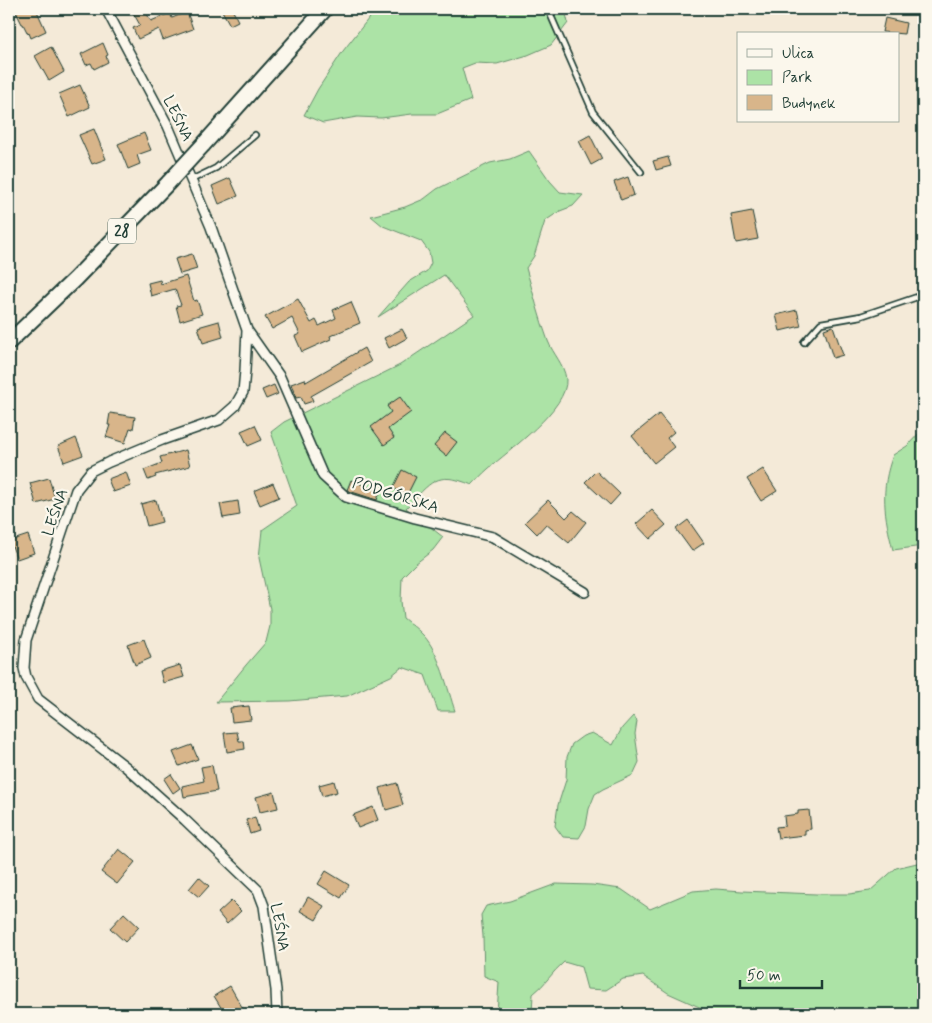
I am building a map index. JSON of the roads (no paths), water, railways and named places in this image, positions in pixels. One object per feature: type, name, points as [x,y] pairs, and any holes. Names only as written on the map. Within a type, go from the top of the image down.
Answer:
[{"type":"main road","name":"28","points":[[9,342],[75,279],[168,182],[325,9]]},
{"type":"street","name":"LEŚNA","points":[[106,9],[168,126],[211,228],[247,330],[243,392],[235,406],[219,420],[162,440],[109,462],[92,472],[76,490],[26,640],[24,668],[26,677],[38,699],[126,766],[258,890],[264,906],[276,990],[277,1014]]},
{"type":"street","name":"PODGÓRSKA","points":[[247,330],[280,377],[323,476],[346,498],[415,518],[493,537],[585,592]]},
{"type":"lane","points":[[548,9],[592,112],[641,172]]},
{"type":"lane","points":[[191,180],[216,168],[256,135]]},
{"type":"lane","points":[[804,342],[821,323],[861,316],[923,295]]}]
